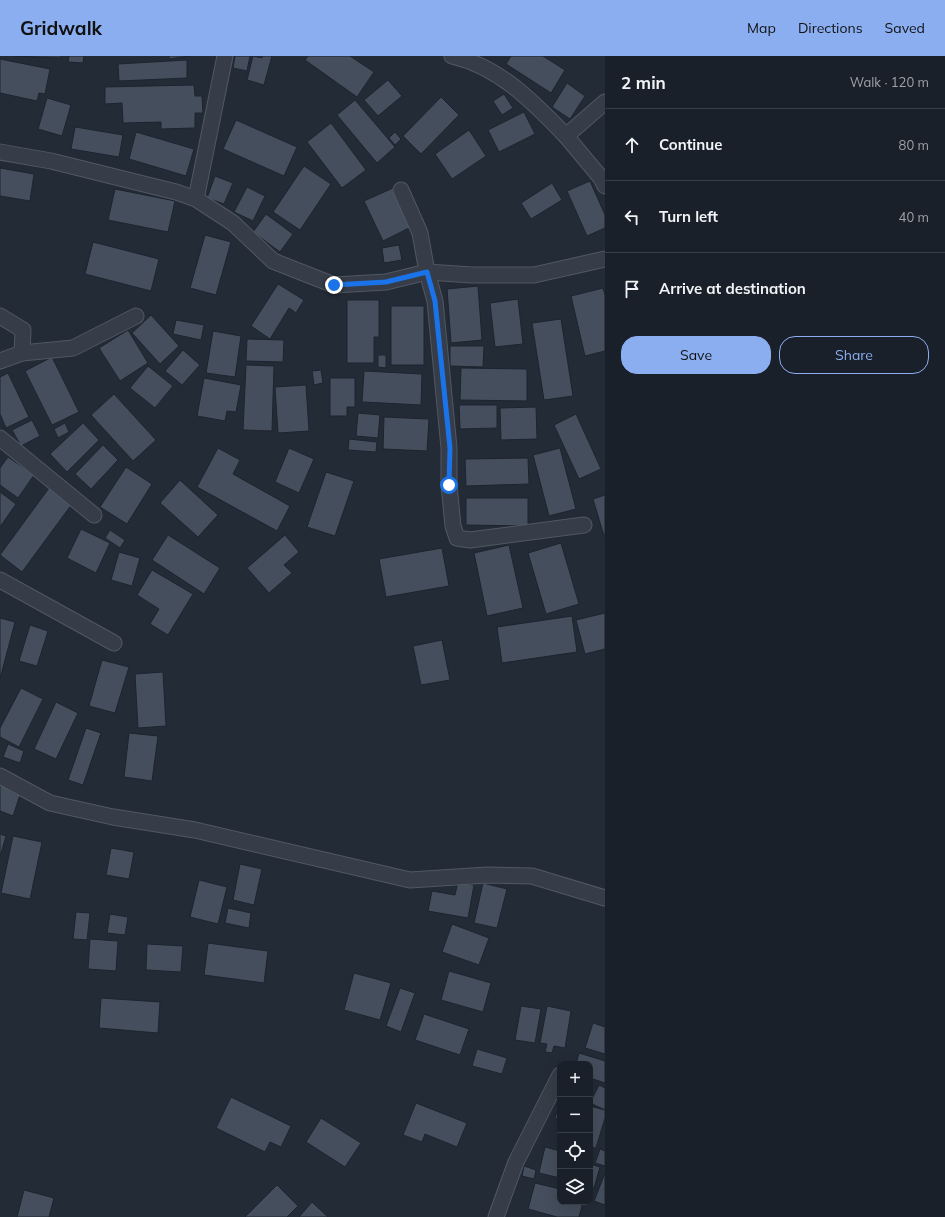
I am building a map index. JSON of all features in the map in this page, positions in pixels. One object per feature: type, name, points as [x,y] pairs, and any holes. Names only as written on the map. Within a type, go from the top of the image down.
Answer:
[{"type":"street","points":[[196,199],[225,56]]},
{"type":"street","points":[[452,56],[493,72],[526,95],[566,136],[601,178],[605,186]]},
{"type":"street","points":[[566,136],[605,102]]},
{"type":"street","points":[[0,152],[52,161],[161,188],[196,199],[232,223],[273,261],[334,285],[386,282],[427,272],[472,275],[534,275],[605,259]]},
{"type":"street","points":[[401,190],[420,233],[427,272],[435,301],[450,448],[449,485],[452,519],[457,538],[470,540],[584,525]]},
{"type":"street","points":[[0,316],[22,330],[22,353]]},
{"type":"street","points":[[0,361],[22,353],[73,348],[136,316]]},
{"type":"street","points":[[0,438],[94,515]]},
{"type":"street","points":[[0,580],[114,642]]},
{"type":"street","points":[[0,776],[50,804],[113,817],[195,830],[410,880],[487,875],[532,876],[605,898]]},
{"type":"street","points":[[496,1217],[516,1162],[557,1081]]},
{"type":"building","points":[[13,56],[61,56],[61,58]]},
{"type":"building","points":[[69,56],[84,56],[83,63],[68,62]]},
{"type":"building","points":[[169,56],[189,56],[169,59]]},
{"type":"building","points":[[235,56],[250,56],[247,71],[233,68]]},
{"type":"building","points":[[253,56],[262,58],[262,56],[272,56],[264,85],[247,80]]},
{"type":"building","points":[[308,56],[350,56],[374,72],[357,97],[305,60]]},
{"type":"building","points":[[511,56],[543,56],[565,70],[551,93],[506,64]]},
{"type":"building","points":[[0,59],[50,69],[45,94],[39,93],[37,101],[0,93]]},
{"type":"building","points":[[187,60],[187,78],[119,81],[118,64]]},
{"type":"building","points":[[388,80],[402,96],[378,116],[364,100]]},
{"type":"building","points":[[567,83],[585,96],[570,119],[552,107]]},
{"type":"building","points":[[194,85],[195,96],[202,96],[203,113],[195,113],[195,128],[161,129],[161,122],[123,123],[122,103],[105,104],[105,87]]},
{"type":"building","points":[[504,94],[513,108],[502,115],[493,101]]},
{"type":"building","points":[[441,97],[459,115],[421,154],[403,136]]},
{"type":"building","points":[[47,98],[71,105],[62,136],[38,129]]},
{"type":"building","points":[[355,100],[395,147],[377,163],[337,115]]},
{"type":"building","points":[[524,112],[535,134],[499,152],[488,130]]},
{"type":"building","points":[[236,120],[297,147],[284,176],[223,149]]},
{"type":"building","points":[[331,123],[366,170],[342,188],[307,142]]},
{"type":"building","points":[[75,127],[123,135],[119,157],[71,149]]},
{"type":"building","points":[[469,130],[486,156],[452,179],[435,154]]},
{"type":"building","points":[[136,132],[194,149],[186,176],[129,159]]},
{"type":"building","points":[[395,132],[401,139],[395,145],[389,138]]},
{"type":"building","points":[[304,166],[331,184],[300,230],[273,212]]},
{"type":"building","points":[[0,168],[34,174],[30,201],[0,196]]},
{"type":"building","points":[[215,176],[233,183],[224,204],[207,198]]},
{"type":"building","points":[[590,181],[605,215],[605,228],[587,236],[567,191]]},
{"type":"building","points":[[552,183],[562,200],[531,219],[521,203]]},
{"type":"building","points":[[247,187],[265,196],[253,221],[234,212]]},
{"type":"building","points":[[393,188],[411,227],[383,241],[364,201]]},
{"type":"building","points":[[115,189],[175,201],[168,232],[108,220]]},
{"type":"building","points":[[266,214],[293,234],[280,252],[253,232]]},
{"type":"building","points":[[205,235],[231,242],[216,295],[190,288]]},
{"type":"building","points":[[93,242],[159,259],[151,291],[85,274]]},
{"type":"building","points":[[399,245],[402,260],[384,263],[382,248]]},
{"type":"building","points":[[278,284],[304,300],[296,313],[289,308],[270,339],[251,326]]},
{"type":"building","points":[[478,286],[482,340],[451,343],[447,289]]},
{"type":"building","points":[[603,288],[605,295],[605,351],[585,356],[571,296]]},
{"type":"building","points":[[518,299],[523,344],[495,347],[490,303]]},
{"type":"building","points":[[347,300],[379,300],[379,337],[374,337],[374,363],[347,363]]},
{"type":"building","points":[[391,306],[424,306],[424,365],[391,365]]},
{"type":"building","points":[[151,315],[179,346],[160,364],[132,333]]},
{"type":"building","points":[[561,319],[573,396],[544,400],[532,323]]},
{"type":"building","points":[[176,320],[204,325],[201,340],[173,334]]},
{"type":"building","points":[[128,330],[148,363],[120,381],[99,348]]},
{"type":"building","points":[[213,331],[241,336],[235,377],[206,373]]},
{"type":"building","points":[[247,339],[284,340],[283,362],[246,361]]},
{"type":"building","points":[[450,346],[484,346],[483,367],[450,366]]},
{"type":"building","points":[[183,350],[200,365],[182,385],[165,371]]},
{"type":"building","points":[[378,355],[386,355],[386,368],[378,367]]},
{"type":"building","points":[[52,357],[79,412],[52,425],[25,371]]},
{"type":"building","points":[[246,365],[274,366],[272,431],[243,430]]},
{"type":"building","points":[[148,366],[173,386],[155,408],[130,388]]},
{"type":"building","points":[[461,368],[527,369],[527,401],[460,400]]},
{"type":"building","points":[[321,370],[323,383],[314,385],[312,371]]},
{"type":"building","points":[[364,371],[422,374],[421,405],[362,402]]},
{"type":"building","points":[[8,373],[29,417],[6,428],[0,414],[0,377]]},
{"type":"building","points":[[204,378],[241,385],[236,412],[227,411],[225,421],[197,416]]},
{"type":"building","points":[[330,378],[355,378],[355,407],[347,407],[347,416],[330,416]]},
{"type":"building","points":[[306,385],[309,431],[278,433],[275,387]]},
{"type":"building","points":[[114,394],[156,440],[133,461],[91,415]]},
{"type":"building","points":[[459,405],[497,405],[497,428],[460,429]]},
{"type":"building","points":[[536,407],[537,439],[501,440],[500,408]]},
{"type":"building","points":[[358,413],[380,415],[378,438],[356,436]]},
{"type":"building","points":[[576,414],[601,469],[579,479],[554,425]]},
{"type":"building","points":[[384,417],[429,419],[427,451],[383,449]]},
{"type":"building","points":[[32,420],[40,436],[21,446],[12,430]]},
{"type":"building","points":[[65,423],[69,432],[58,438],[54,429]]},
{"type":"building","points":[[83,423],[99,440],[67,472],[50,454]]},
{"type":"building","points":[[349,439],[377,442],[376,452],[348,450]]},
{"type":"building","points":[[103,445],[118,460],[91,489],[75,474]]},
{"type":"building","points":[[218,448],[240,460],[233,474],[290,506],[277,531],[197,487]]},
{"type":"building","points":[[289,448],[314,459],[299,493],[275,482]]},
{"type":"building","points":[[560,448],[576,509],[549,516],[533,455]]},
{"type":"building","points":[[8,457],[34,475],[18,498],[0,485],[0,468]]},
{"type":"building","points":[[528,458],[529,484],[466,486],[465,459]]},
{"type":"building","points":[[126,467],[152,484],[127,524],[100,507]]},
{"type":"building","points":[[326,472],[354,481],[335,536],[307,527]]},
{"type":"building","points":[[180,480],[218,515],[198,537],[160,503]]},
{"type":"building","points":[[49,488],[72,504],[22,572],[0,555]]},
{"type":"building","points":[[0,492],[16,504],[0,527]]},
{"type":"building","points":[[605,495],[605,536],[604,536],[593,499]]},
{"type":"building","points":[[466,498],[528,498],[528,526],[466,525]]},
{"type":"building","points":[[81,529],[110,543],[96,573],[67,558]]},
{"type":"building","points":[[110,530],[125,540],[120,548],[105,538]]},
{"type":"building","points":[[168,535],[220,568],[204,594],[152,560]]},
{"type":"building","points":[[285,535],[299,552],[284,565],[292,573],[269,593],[247,568]]},
{"type":"building","points":[[561,543],[579,604],[546,614],[528,553]]},
{"type":"building","points":[[509,545],[523,608],[487,616],[474,553]]},
{"type":"building","points":[[442,548],[449,586],[386,597],[379,559]]},
{"type":"building","points":[[119,552],[140,558],[132,586],[111,580]]},
{"type":"building","points":[[152,570],[193,594],[168,635],[150,624],[159,609],[137,595]]},
{"type":"building","points":[[605,613],[605,649],[585,654],[576,620]]},
{"type":"building","points":[[572,616],[577,652],[502,663],[497,627]]},
{"type":"building","points":[[0,618],[15,622],[0,679]]},
{"type":"building","points":[[30,625],[48,631],[37,666],[19,661]]},
{"type":"building","points":[[442,640],[450,680],[421,685],[413,646]]},
{"type":"building","points":[[102,660],[129,667],[115,713],[89,706]]},
{"type":"building","points":[[163,672],[166,726],[138,728],[135,674]]},
{"type":"building","points":[[21,688],[43,699],[19,747],[0,737],[0,728]]},
{"type":"building","points":[[56,702],[78,713],[56,759],[34,749]]},
{"type":"building","points":[[86,728],[101,733],[83,785],[68,780]]},
{"type":"building","points":[[129,733],[158,736],[152,781],[124,777]]},
{"type":"building","points":[[8,744],[24,751],[20,763],[3,757]]},
{"type":"building","points":[[0,785],[21,792],[13,816],[0,811]]},
{"type":"building","points":[[0,834],[6,836],[0,857]]},
{"type":"building","points":[[13,836],[42,842],[30,899],[1,893]]},
{"type":"building","points":[[111,848],[134,852],[129,879],[106,875]]},
{"type":"building","points":[[240,864],[262,869],[254,905],[233,900]]},
{"type":"building","points":[[199,880],[227,887],[218,924],[190,917]]},
{"type":"building","points":[[458,882],[474,885],[468,918],[428,911],[432,891],[455,895]]},
{"type":"building","points":[[483,883],[507,889],[497,928],[474,923]]},
{"type":"building","points":[[228,908],[251,913],[249,928],[225,923]]},
{"type":"building","points":[[76,912],[90,913],[87,940],[73,939]]},
{"type":"building","points":[[110,914],[128,917],[125,935],[107,933]]},
{"type":"building","points":[[452,924],[489,938],[479,965],[442,952]]},
{"type":"building","points":[[90,939],[118,941],[116,971],[88,969]]},
{"type":"building","points":[[208,943],[268,951],[264,983],[204,975]]},
{"type":"building","points":[[147,944],[183,946],[181,972],[146,970]]},
{"type":"building","points":[[449,971],[491,983],[483,1012],[441,1000]]},
{"type":"building","points":[[354,973],[391,983],[380,1020],[344,1010]]},
{"type":"building","points":[[400,988],[415,993],[401,1032],[386,1026]]},
{"type":"building","points":[[101,998],[160,1002],[158,1033],[99,1028]]},
{"type":"building","points":[[521,1006],[541,1009],[535,1043],[515,1040]]},
{"type":"building","points":[[547,1006],[571,1011],[565,1048],[554,1046],[552,1053],[545,1052],[547,1044],[540,1043]]},
{"type":"building","points":[[424,1014],[469,1029],[460,1055],[415,1040]]},
{"type":"building","points":[[593,1023],[605,1027],[605,1054],[585,1048]]},
{"type":"building","points":[[477,1049],[507,1058],[502,1074],[472,1066]]},
{"type":"building","points":[[579,1053],[605,1061],[605,1083],[593,1079],[593,1061],[577,1061]]},
{"type":"building","points":[[599,1085],[605,1088],[605,1110],[593,1104],[593,1097]]},
{"type":"building","points":[[231,1097],[291,1126],[281,1147],[270,1142],[265,1152],[216,1128]]},
{"type":"building","points":[[416,1103],[467,1123],[457,1147],[425,1134],[422,1142],[403,1135]]},
{"type":"building","points":[[593,1107],[605,1110],[605,1118],[596,1148],[593,1148]]},
{"type":"building","points":[[321,1118],[361,1143],[345,1167],[306,1142]]},
{"type":"building","points":[[545,1147],[557,1150],[557,1177],[539,1173]]},
{"type":"building","points":[[600,1149],[605,1151],[605,1166],[595,1163]]},
{"type":"building","points":[[593,1165],[600,1167],[593,1188]]},
{"type":"building","points":[[524,1166],[536,1170],[534,1179],[522,1176]]},
{"type":"building","points":[[605,1173],[605,1205],[594,1201]]},
{"type":"building","points":[[535,1183],[557,1188],[557,1205],[582,1205],[579,1217],[557,1217],[528,1209]]},
{"type":"building","points":[[277,1185],[298,1206],[287,1217],[245,1217]]},
{"type":"building","points":[[24,1190],[54,1198],[49,1217],[17,1217]]},
{"type":"building","points":[[312,1202],[328,1217],[299,1217]]},
{"type":"route","points":[[334,285],[386,282],[427,272],[435,301],[450,448],[449,485]]}]
